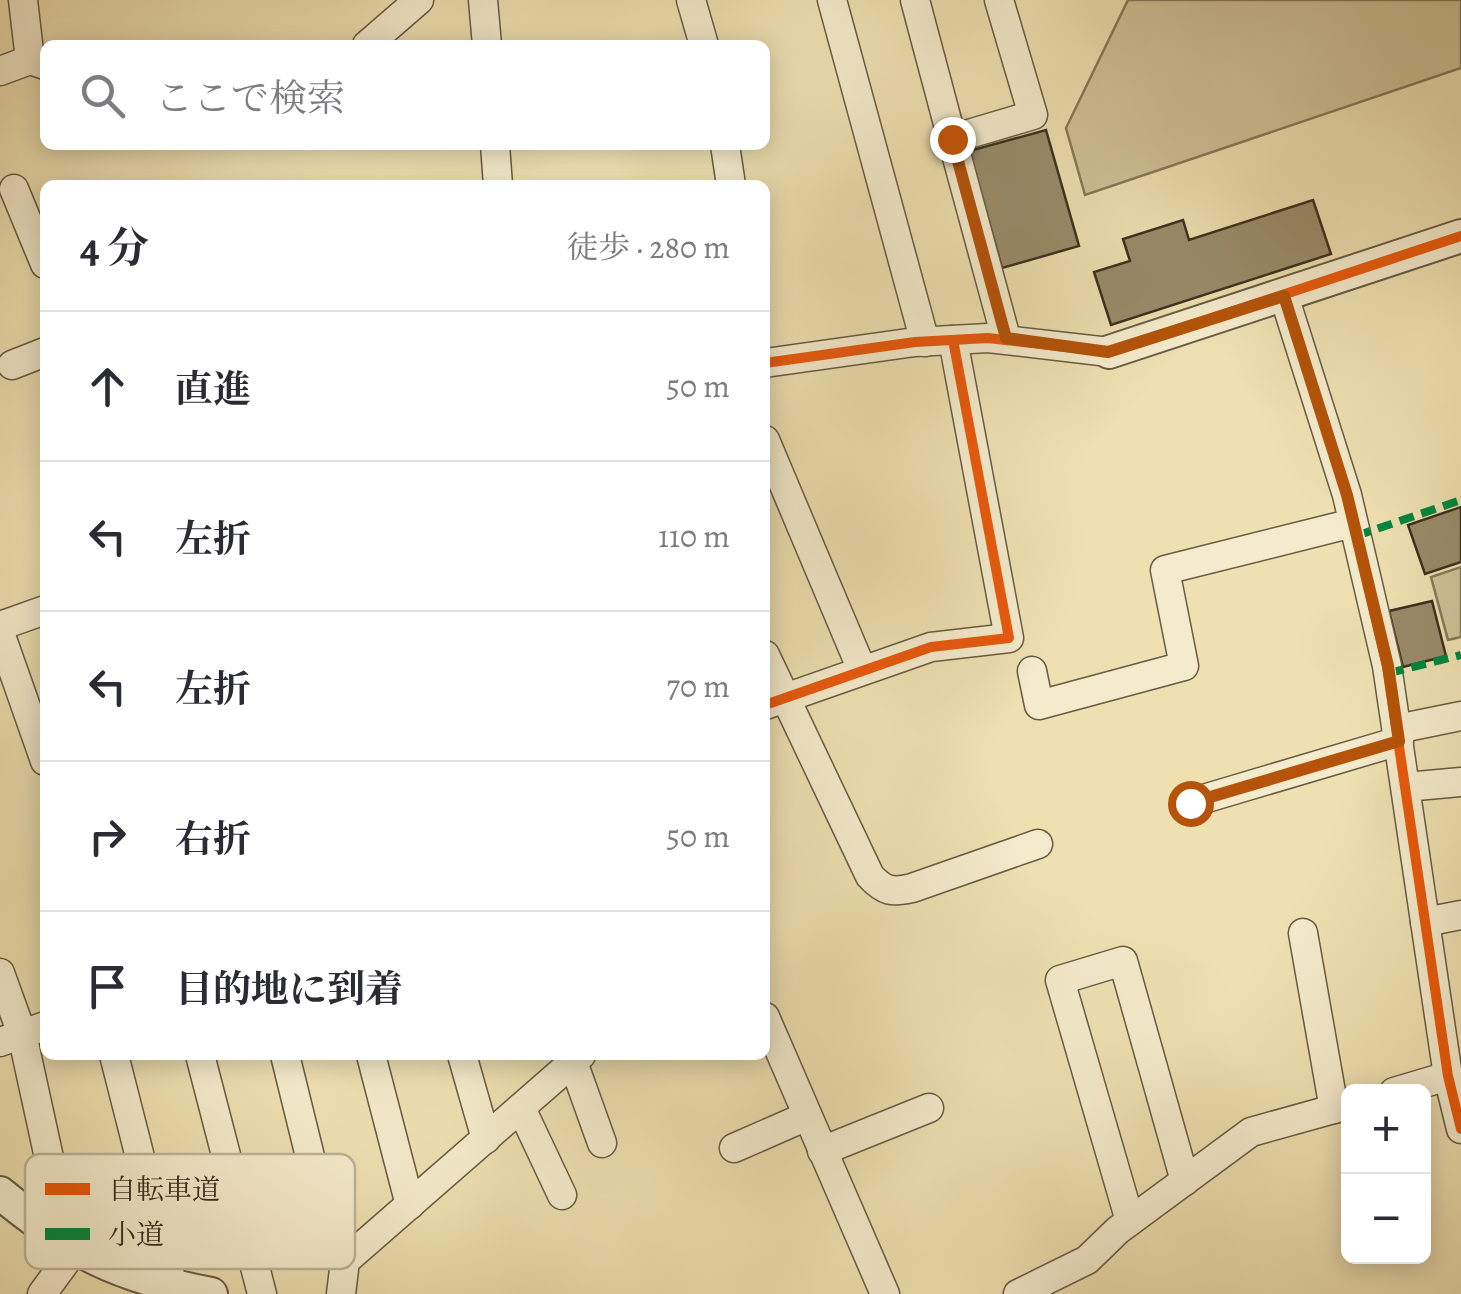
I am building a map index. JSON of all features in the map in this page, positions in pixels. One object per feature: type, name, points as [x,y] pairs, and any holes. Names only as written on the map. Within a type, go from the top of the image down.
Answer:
[{"type":"street","points":[[0,71],[37,63],[23,0]]},
{"type":"street","points":[[372,40],[418,0]]},
{"type":"street","points":[[484,0],[487,40]]},
{"type":"street","points":[[691,0],[703,40]]},
{"type":"street","points":[[832,0],[939,341],[1009,638],[931,647],[774,701],[870,876],[882,889],[896,892],[912,888],[1038,844]]},
{"type":"street","points":[[914,0],[1006,338]]},
{"type":"street","points":[[952,139],[1033,115],[999,0]]},
{"type":"street","points":[[495,150],[498,180]]},
{"type":"street","points":[[725,150],[730,180]]},
{"type":"street","points":[[17,188],[40,250]]},
{"type":"street","points":[[770,362],[939,341],[1006,338],[1108,352],[1461,236]]},
{"type":"street","points":[[1284,296],[1353,523],[1388,666],[1426,922],[1450,1003],[1448,1076],[1461,1129]]},
{"type":"street","points":[[12,365],[40,354]]},
{"type":"street","points":[[770,452],[862,670]]},
{"type":"street","points":[[1032,670],[1039,704],[1196,663],[1165,570],[1353,523]]},
{"type":"street","points":[[40,612],[0,629],[40,746]]},
{"type":"street","points":[[1190,803],[1461,716]]},
{"type":"street","points":[[1406,788],[1461,782]]},
{"type":"street","points":[[1426,922],[1461,915]]},
{"type":"street","points":[[1018,1294],[1086,1260],[1130,1221],[1251,1132],[1341,1107],[1303,932]]},
{"type":"street","points":[[1130,1221],[1060,980],[1123,961],[1185,1181]]},
{"type":"street","points":[[0,973],[22,1034],[50,1154]]},
{"type":"street","points":[[770,1029],[885,1294]]},
{"type":"street","points":[[115,1060],[139,1154]]},
{"type":"street","points":[[201,1060],[226,1154]]},
{"type":"street","points":[[286,1060],[309,1154]]},
{"type":"street","points":[[372,1060],[410,1205]]},
{"type":"street","points":[[463,1060],[486,1138]]},
{"type":"street","points":[[355,1253],[522,1108],[567,1062],[602,1143]]},
{"type":"street","points":[[1421,1084],[1448,1076]]},
{"type":"street","points":[[522,1108],[562,1195]]},
{"type":"street","points":[[822,1151],[930,1108]]},
{"type":"street","points":[[734,1148],[807,1116]]},
{"type":"street","points":[[0,1193],[25,1212]]},
{"type":"street","points":[[42,1294],[57,1269]]},
{"type":"street","points":[[118,1269],[212,1294]]},
{"type":"street","points":[[169,1269],[173,1286]]},
{"type":"street","points":[[256,1269],[262,1294]]},
{"type":"street","points":[[341,1294],[344,1269]]},
{"type":"shaded area","points":[[1128,0],[1461,0],[1461,68],[1085,195],[1066,128]]},
{"type":"shaded area","points":[[1461,567],[1461,637],[1448,640],[1431,577]]},
{"type":"building","points":[[1046,130],[1079,246],[1002,268],[969,151]]},
{"type":"building","points":[[1313,200],[1331,254],[1111,325],[1094,272],[1130,261],[1123,239],[1183,220],[1189,240]]},
{"type":"building","points":[[1461,507],[1461,562],[1425,574],[1408,525]]},
{"type":"building","points":[[1432,601],[1446,656],[1403,667],[1389,611]]},
{"type":"marked path","points":[[1356,536],[1461,500]]},
{"type":"marked path","points":[[1389,673],[1461,655]]},
{"type":"cycle path","points":[[770,362],[915,342],[988,338],[1109,352],[1461,236]]},
{"type":"cycle path","points":[[1284,296],[1347,495],[1387,666],[1448,1076],[1461,1129]]},
{"type":"cycle path","points":[[770,703],[931,647],[1009,638],[953,340]]},
{"type":"route","points":[[952,139],[1006,338],[1108,352],[1284,296],[1347,495],[1388,666],[1399,741],[1190,803]]}]
